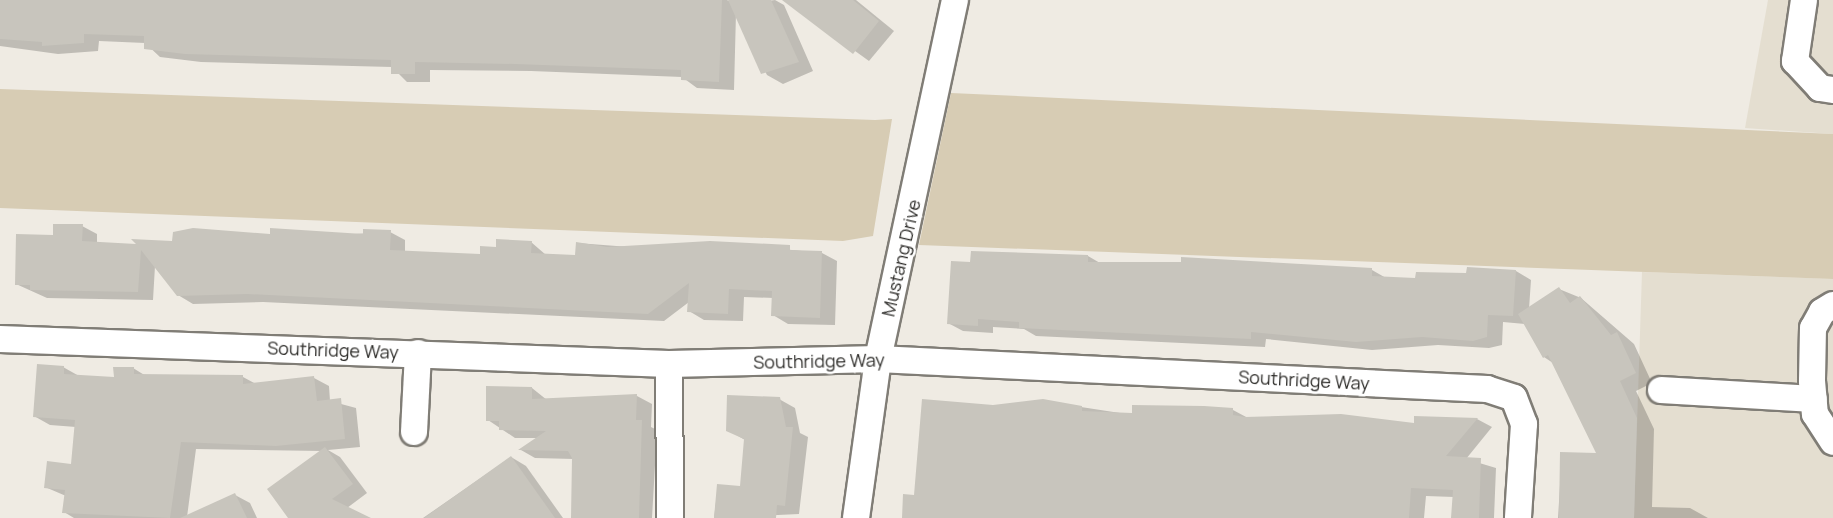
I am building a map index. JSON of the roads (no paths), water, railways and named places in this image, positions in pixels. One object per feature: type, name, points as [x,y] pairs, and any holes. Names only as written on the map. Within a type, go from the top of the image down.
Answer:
[{"type":"street","name":"Mustang Drive","points":[[856,518],[878,359],[955,0]]},
{"type":"street","points":[[1804,0],[1795,61],[1820,88],[1833,90]]},
{"type":"street","points":[[1833,305],[1822,312],[1813,328],[1815,414],[1833,442]]},
{"type":"street","name":"Southridge Way","points":[[0,339],[669,364],[878,359],[1487,389],[1514,398],[1524,424],[1518,518]]},
{"type":"street","points":[[414,432],[418,353]]},
{"type":"street","points":[[669,364],[670,518]]},
{"type":"street","points":[[1662,390],[1814,399]]}]
